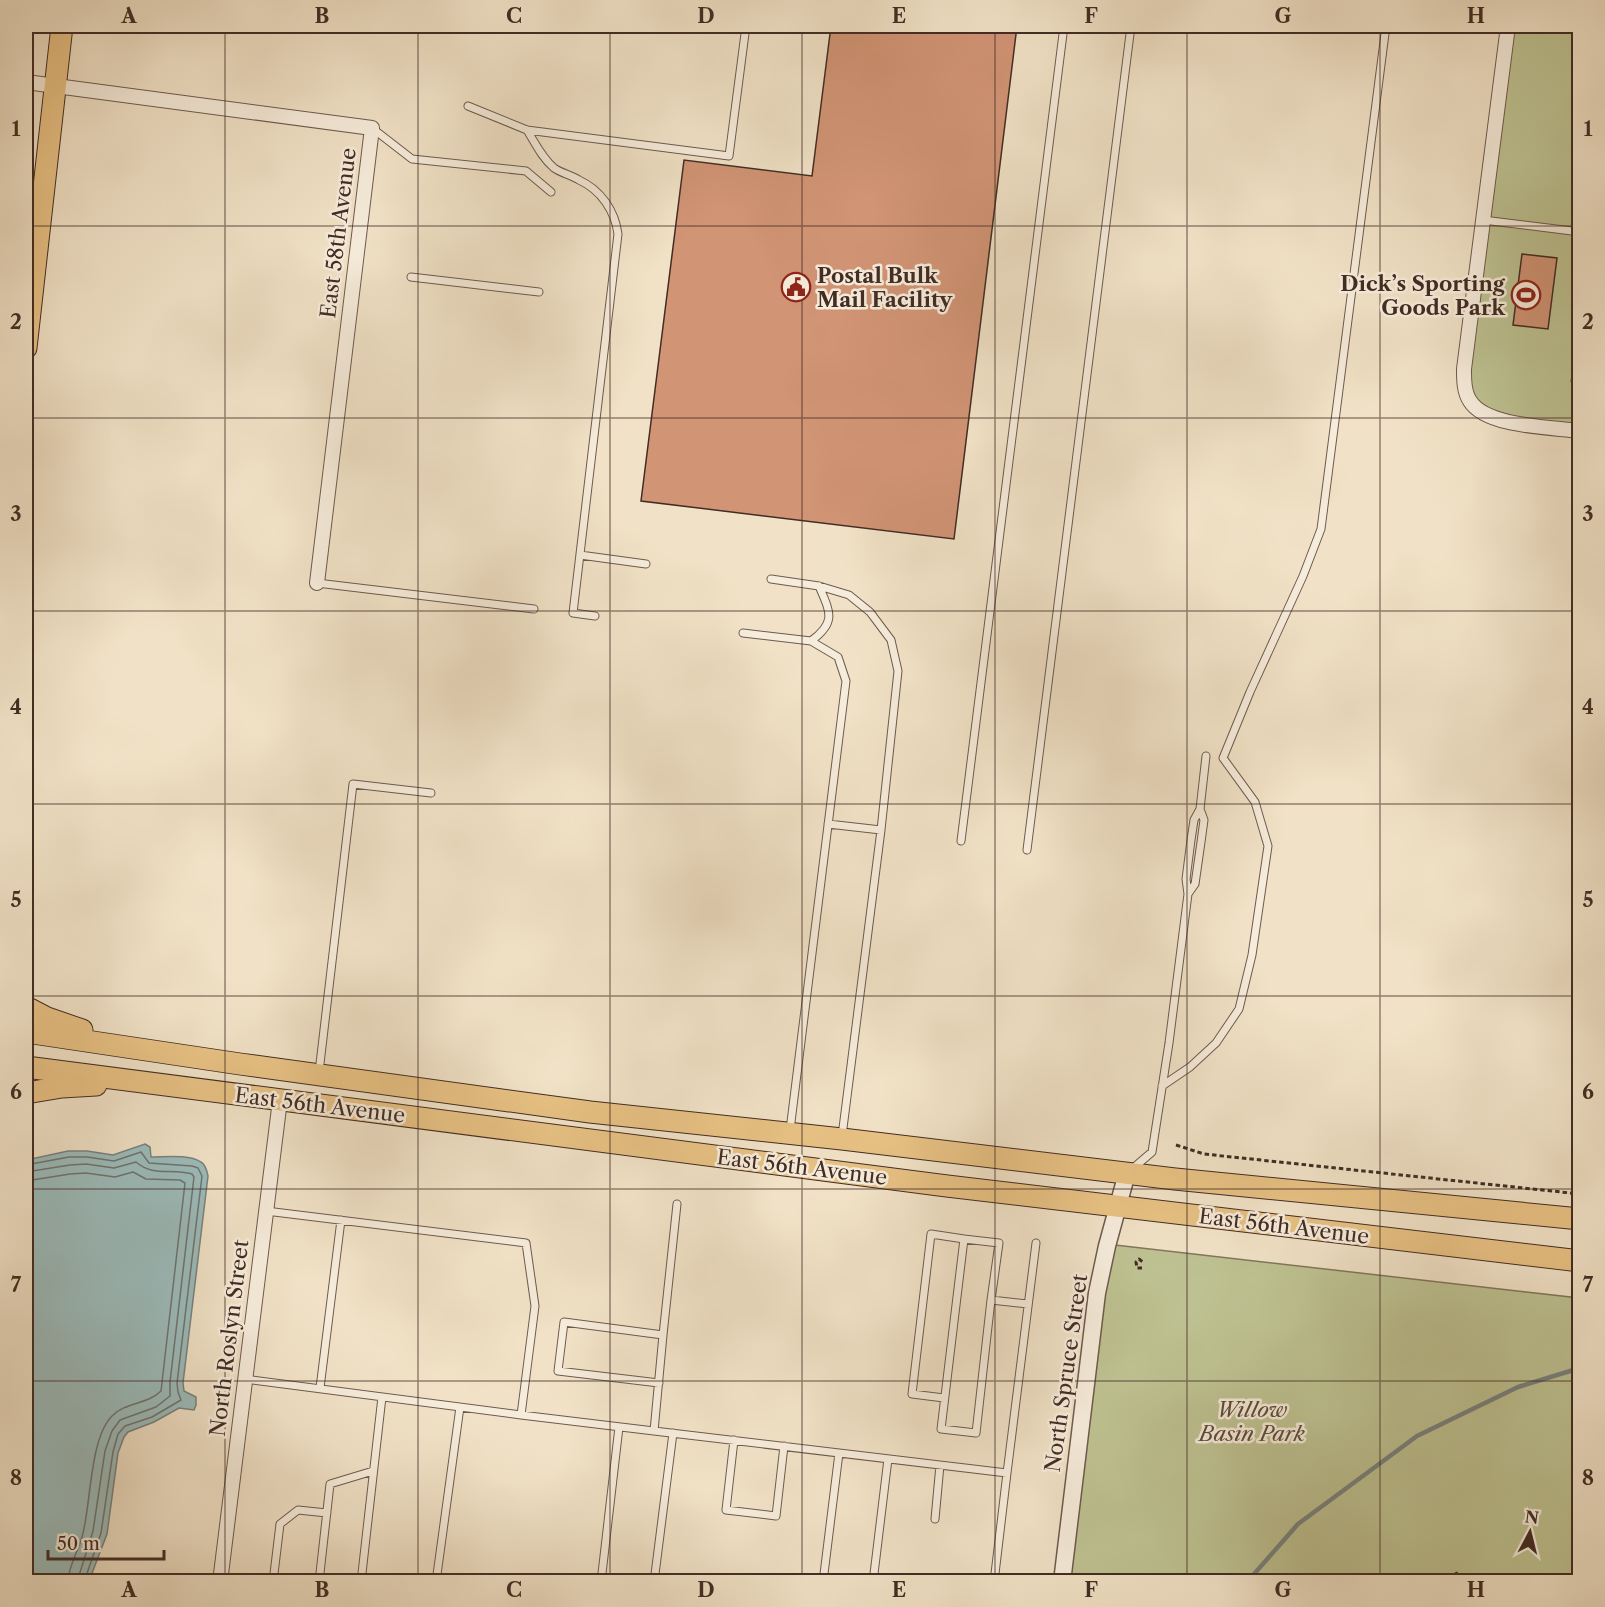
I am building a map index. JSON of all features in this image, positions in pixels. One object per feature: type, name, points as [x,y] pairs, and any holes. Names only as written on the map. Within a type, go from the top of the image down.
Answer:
[{"type":"main road","points":[[26,348],[62,26]]},
{"type":"main road","points":[[26,1007],[47,1018],[133,1048]]},
{"type":"main road","name":"East 56th Avenue","points":[[26,1032],[590,1112],[1127,1173],[1580,1220]]},
{"type":"main road","name":"East 56th Avenue","points":[[26,1067],[1117,1207],[1580,1261]]},
{"type":"main road","points":[[26,1093],[131,1080]]},
{"type":"street","points":[[1508,26],[1464,369],[1464,386],[1469,401],[1482,413],[1504,421],[1580,431]]},
{"type":"street","name":"East 58th Avenue","points":[[26,82],[372,128],[317,583]]},
{"type":"street","name":"North Roslyn Street","points":[[220,1581],[280,1100]]},
{"type":"street","name":"North Spruce Street","points":[[1062,1581],[1097,1293],[1127,1173]]},
{"type":"lane","points":[[468,106],[527,130],[729,156],[746,26]]},
{"type":"lane","points":[[961,841],[1064,26]]},
{"type":"lane","points":[[1027,850],[1131,26]]},
{"type":"lane","points":[[1162,1086],[1190,1067],[1216,1043],[1239,1009],[1252,955],[1268,846],[1255,802],[1223,758],[1253,684],[1303,576],[1321,529],[1386,26]]},
{"type":"lane","points":[[372,128],[412,159],[526,171],[551,192]]},
{"type":"lane","points":[[527,130],[545,160],[556,170],[581,180],[599,194],[612,210],[618,234],[573,613],[595,616]]},
{"type":"lane","points":[[1483,220],[1580,232]]},
{"type":"lane","points":[[411,277],[539,292]]},
{"type":"lane","points":[[1580,345],[1575,381],[1580,381]]},
{"type":"lane","points":[[580,555],[646,564]]},
{"type":"lane","points":[[771,579],[819,586],[849,595],[870,612],[891,640],[898,671],[881,830],[842,1139]]},
{"type":"lane","points":[[317,583],[534,609]]},
{"type":"lane","points":[[811,641],[825,630],[830,612],[819,586]]},
{"type":"lane","points":[[743,633],[811,641],[838,657],[846,681],[789,1133]]},
{"type":"lane","points":[[1127,1173],[1152,1152],[1188,894],[1186,879],[1191,840],[1194,820],[1200,809],[1206,756]]},
{"type":"lane","points":[[318,1075],[354,784],[431,793]]},
{"type":"lane","points":[[828,824],[881,830]]},
{"type":"lane","points":[[654,1431],[677,1204]]},
{"type":"lane","points":[[266,1211],[526,1243],[535,1306],[521,1415]]},
{"type":"lane","points":[[320,1388],[341,1220]]},
{"type":"lane","points":[[944,1398],[912,1394],[931,1234],[999,1243],[976,1433],[941,1429],[964,1239]]},
{"type":"lane","points":[[993,1581],[1036,1243]]},
{"type":"lane","points":[[991,1300],[1028,1304]]},
{"type":"lane","points":[[659,1383],[558,1371],[564,1322],[663,1335]]},
{"type":"lane","points":[[245,1379],[521,1415],[1007,1473]]},
{"type":"lane","points":[[361,1581],[382,1396]]},
{"type":"lane","points":[[436,1581],[460,1407]]},
{"type":"lane","points":[[601,1581],[619,1427]]},
{"type":"lane","points":[[654,1581],[673,1433]]},
{"type":"lane","points":[[734,1440],[726,1510],[776,1516],[784,1446]]},
{"type":"lane","points":[[823,1581],[839,1453]]},
{"type":"lane","points":[[873,1581],[888,1459]]},
{"type":"lane","points":[[935,1519],[940,1465]]},
{"type":"lane","points":[[319,1581],[330,1484],[373,1471]]},
{"type":"lane","points":[[273,1581],[280,1524],[298,1510],[327,1513]]},
{"type":"path","points":[[1176,1145],[1204,1154],[1580,1194]]},
{"type":"path","points":[[1128,1262],[1136,1263],[1139,1259],[1144,1263]]},
{"type":"path","points":[[1136,1263],[1137,1268],[1142,1268]]},
{"type":"path","points":[[1456,1572],[1459,1581]]},
{"type":"green space","name":"Dick’s Sporting Goods Park","points":[[1508,26],[1579,26],[1579,431],[1504,421],[1469,401],[1464,369]]},
{"type":"green space","name":"Willow Basin Park","points":[[1115,1245],[1579,1298],[1579,1581],[1069,1582],[1103,1302]]},
{"type":"water","points":[[145,1144],[150,1147],[151,1157],[170,1156],[196,1159],[205,1166],[208,1176],[183,1383],[184,1391],[196,1397],[196,1405],[194,1410],[179,1408],[154,1422],[128,1432],[124,1437],[118,1453],[107,1534],[89,1581],[26,1581],[26,1160],[68,1151],[113,1155]]},
{"type":"building","points":[[831,26],[1017,26],[954,539],[641,501],[684,160],[812,176]]},
{"type":"building","points":[[1522,254],[1557,258],[1548,329],[1513,325]]},
{"type":"waterway","points":[[1247,1582],[1298,1524],[1417,1436],[1518,1387],[1580,1368]]},
{"type":"place","name":"Postal Bulk Mail Facility","points":[[796,287]]},
{"type":"place","name":"Dick’s Sporting Goods Park","points":[[1526,295]]}]
